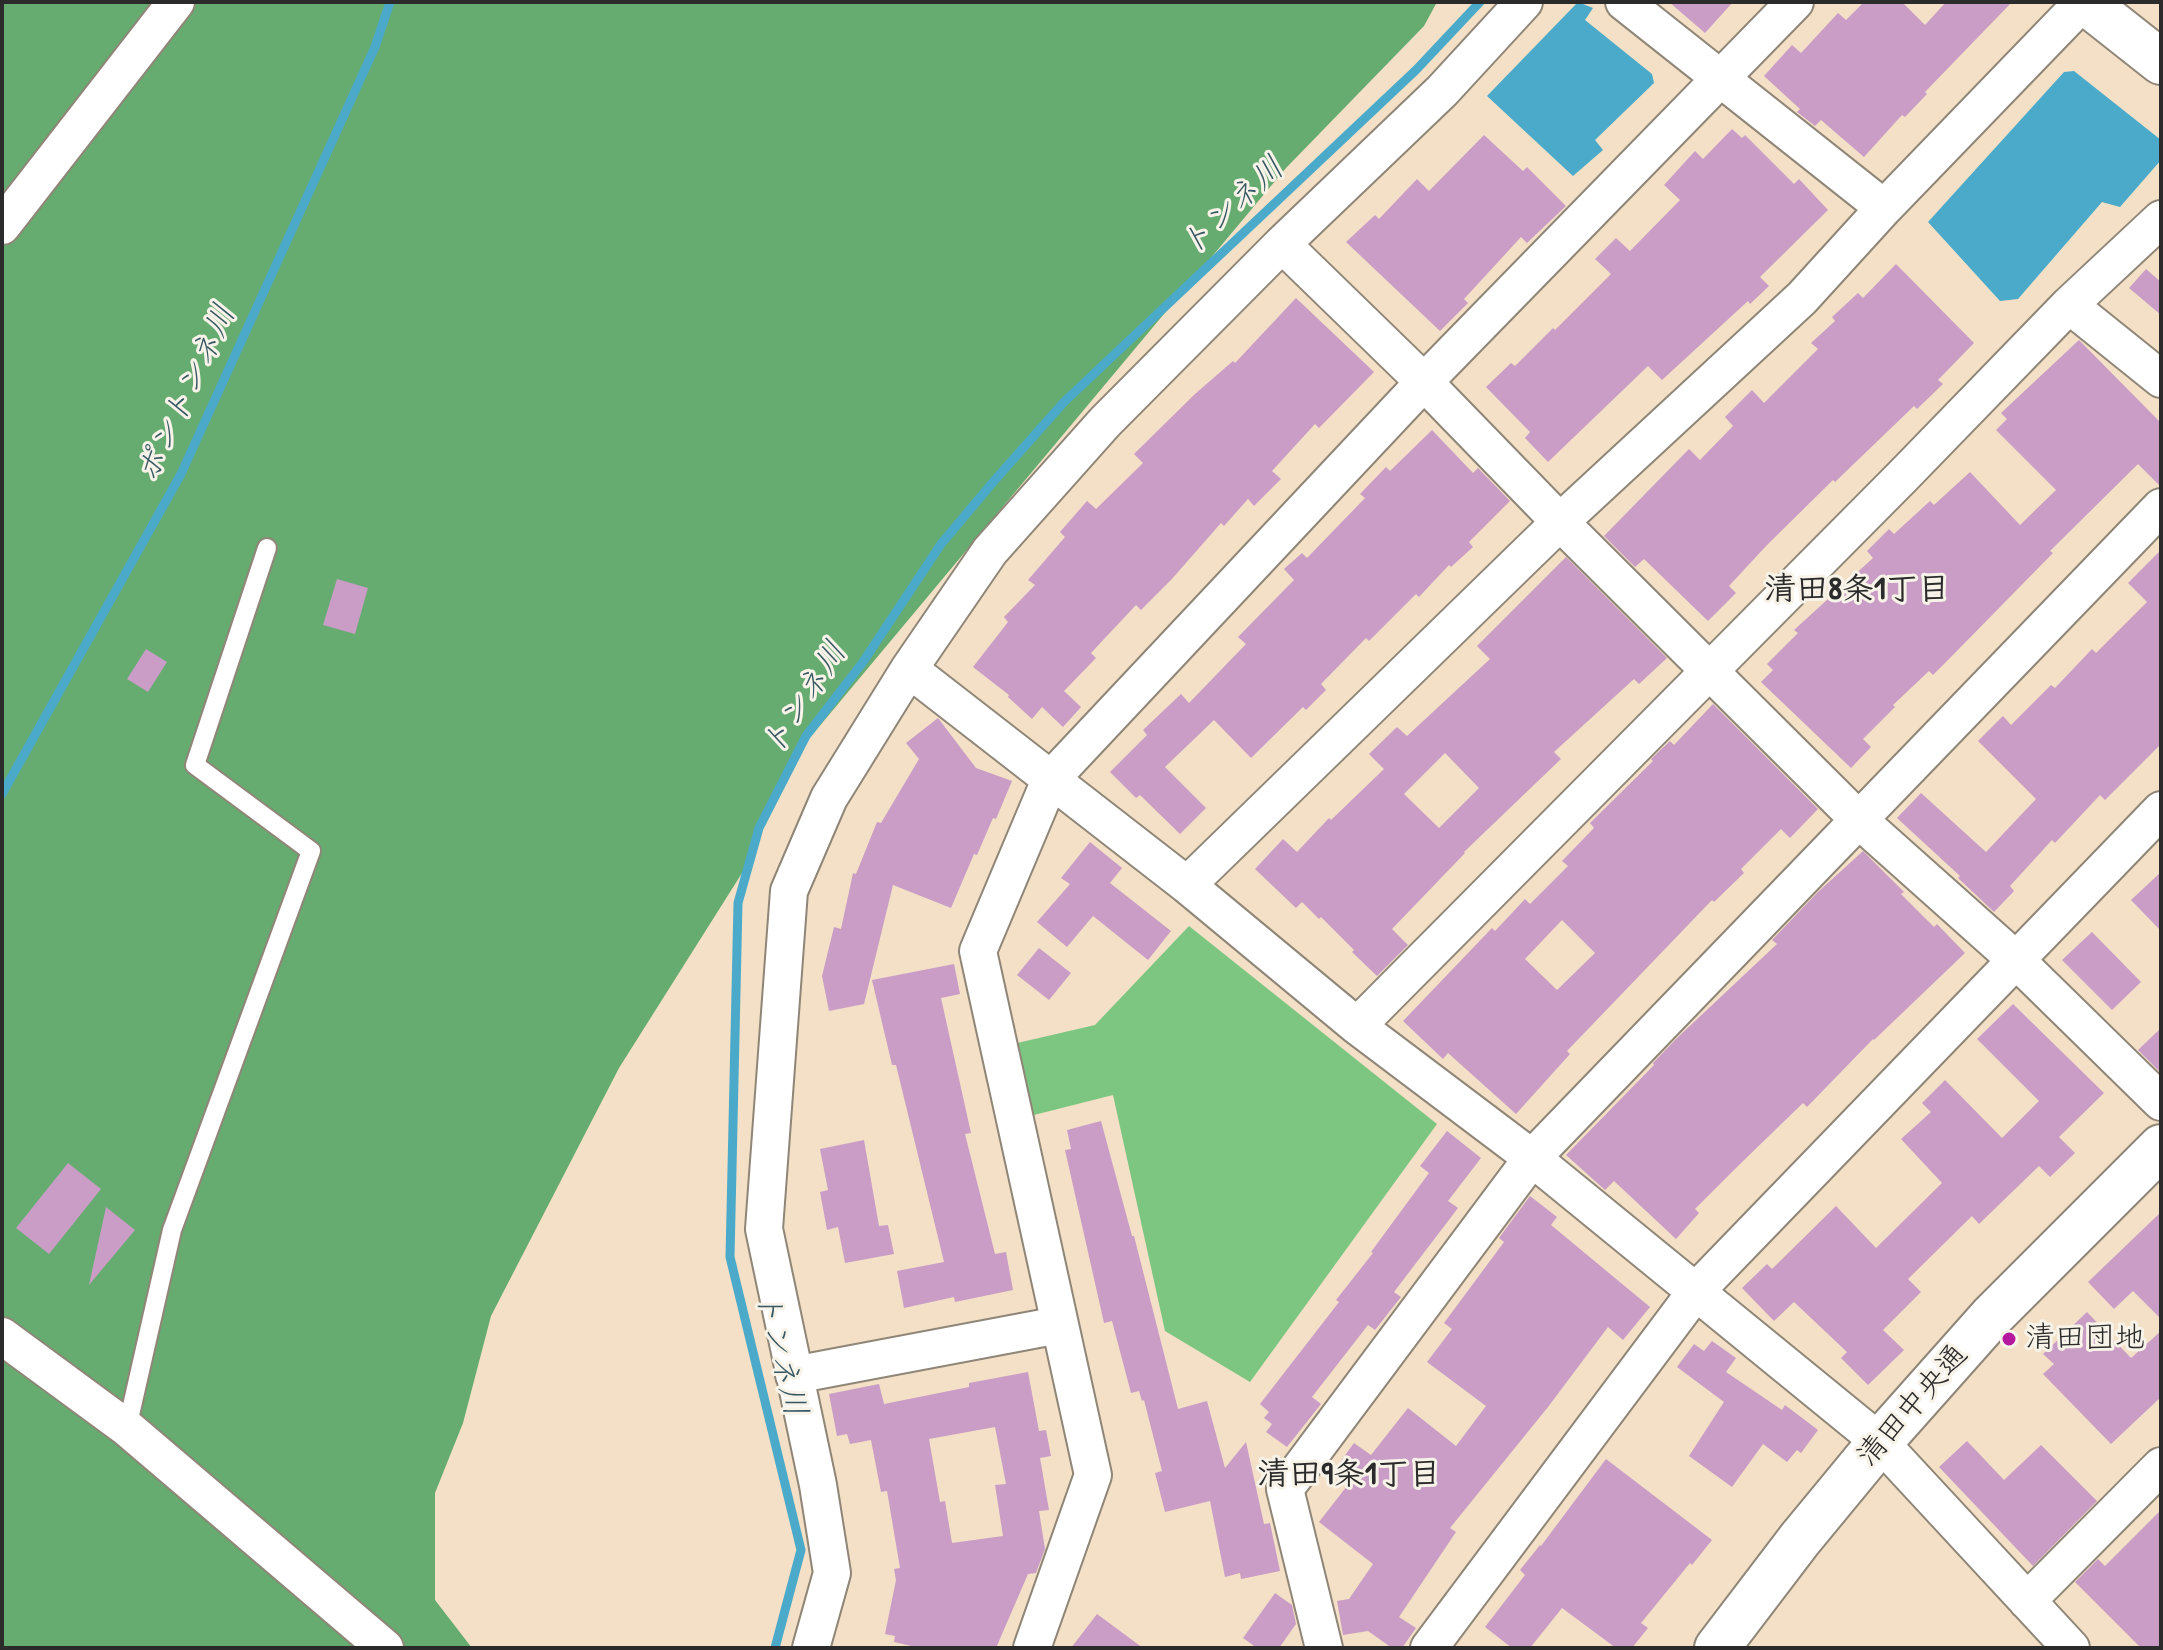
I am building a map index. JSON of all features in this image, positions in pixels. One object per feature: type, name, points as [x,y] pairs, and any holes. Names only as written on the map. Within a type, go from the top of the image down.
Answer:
[{"type":"street","points":[[2,226],[176,2]]},
{"type":"street","points":[[811,1648],[832,1573],[818,1485],[764,1229],[789,891],[829,798],[909,669],[990,551],[1105,422],[1282,244],[1442,91],[1524,2]]},
{"type":"street","points":[[1624,2],[1884,208]]},
{"type":"street","points":[[1032,1648],[1093,1475],[978,951],[1050,780],[1424,382],[1795,2]]},
{"type":"street","points":[[1187,885],[1560,522],[1802,298],[1884,208],[2084,2],[2125,16],[2161,62]]},
{"type":"street","points":[[1357,1026],[2069,305],[2161,219]]},
{"type":"street","points":[[1282,244],[1424,382],[1859,820],[2016,960],[2161,1102]]},
{"type":"street","points":[[2069,305],[2161,379]]},
{"type":"street","points":[[1324,1648],[1285,1489],[1532,1158],[2161,507]]},
{"type":"street","points":[[909,669],[1187,885],[1357,1026],[1532,1158],[1880,1442],[2071,1648]]},
{"type":"street","points":[[1429,1648],[1697,1290],[2161,810]]},
{"type":"street","name":"清田中央通","points":[[1717,1648],[1800,1539],[1880,1442],[1992,1316],[2161,1147]]},
{"type":"street","points":[[794,1375],[1059,1325]]},
{"type":"street","points":[[2,1336],[127,1428],[385,1648]]},
{"type":"street","points":[[2027,1601],[2161,1466]]},
{"type":"lane","points":[[127,1428],[172,1230],[311,851],[195,765],[267,548]]},
{"type":"green space","points":[[2,2],[1437,2],[1424,26],[1286,168],[787,765],[749,862],[619,1068],[491,1316],[463,1423],[435,1493],[435,1600],[472,1648],[2,1648]]},
{"type":"green space","points":[[1189,926],[1437,1124],[1250,1382],[1165,1331],[1113,1095],[1030,1116],[1013,1044],[1095,1025]]},
{"type":"water","points":[[1578,2],[1593,8],[1585,20],[1652,74],[1654,83],[1595,140],[1603,150],[1573,176],[1487,96]]},
{"type":"water","points":[[2074,71],[2161,140],[2161,160],[2120,207],[2102,202],[2018,299],[2000,301],[1928,222],[2064,72]]},
{"type":"building","points":[[1669,2],[1733,2],[1705,33]]},
{"type":"building","points":[[1864,2],[1902,2],[1925,25],[1946,2],[2012,2],[1864,157],[1821,120],[1815,126],[1797,112],[1800,109],[1764,76],[1792,45],[1801,53],[1838,13],[1846,20]]},
{"type":"building","points":[[1732,129],[1742,138],[1745,135],[1794,184],[1799,179],[1828,210],[1760,277],[1769,286],[1750,304],[1748,301],[1662,380],[1648,366],[1548,462],[1525,438],[1530,432],[1486,387],[1511,363],[1515,366],[1553,328],[1555,330],[1611,274],[1595,259],[1616,238],[1630,251],[1680,200],[1664,185],[1695,151],[1703,159]]},
{"type":"building","points":[[1484,135],[1523,171],[1527,167],[1566,206],[1527,243],[1521,237],[1464,299],[1468,303],[1440,331],[1346,242],[1375,215],[1379,219],[1417,179],[1429,191]]},
{"type":"building","points":[[1896,264],[1974,343],[1938,380],[1943,384],[1917,409],[1914,406],[1835,482],[1833,480],[1767,545],[1729,586],[1736,593],[1708,621],[1644,559],[1635,567],[1604,536],[1689,449],[1700,460],[1733,426],[1725,417],[1752,390],[1764,403],[1818,349],[1811,343],[1835,321],[1832,317],[1858,293],[1863,298]]},
{"type":"building","points":[[2146,269],[2161,282],[2161,315],[2129,288]]},
{"type":"building","points":[[1296,298],[1374,372],[1319,428],[1315,424],[1272,471],[1281,479],[1254,506],[1248,499],[1224,526],[1221,523],[1141,610],[1136,605],[1091,653],[1096,658],[1064,691],[1081,707],[1063,727],[1042,707],[1032,719],[1009,695],[973,667],[1008,622],[1004,617],[1035,585],[1028,580],[1065,537],[1060,532],[1087,501],[1096,509],[1143,463],[1134,454],[1195,394],[1233,361],[1235,363]]},
{"type":"building","points":[[2079,340],[2161,423],[2161,487],[2138,464],[2050,551],[2053,553],[1933,675],[1929,671],[1893,705],[1895,707],[1863,739],[1871,747],[1851,768],[1761,682],[1773,670],[1767,664],[1798,633],[1794,630],[1873,558],[1867,551],[1889,529],[1894,534],[1930,501],[1934,505],[1970,472],[2020,525],[2056,490],[1996,430],[2007,419],[2001,413]]},
{"type":"building","points":[[1432,430],[1473,473],[1478,468],[1510,501],[1469,542],[1473,547],[1451,567],[1449,565],[1419,597],[1416,594],[1369,641],[1366,638],[1321,684],[1326,690],[1306,710],[1303,707],[1251,758],[1214,720],[1165,767],[1206,808],[1180,834],[1140,795],[1136,798],[1110,772],[1147,735],[1143,730],[1181,694],[1189,703],[1246,644],[1238,637],[1294,580],[1284,569],[1302,553],[1307,558],[1365,498],[1360,494],[1386,467],[1390,471]]},
{"type":"building","points":[[2161,550],[2161,744],[2105,800],[2100,795],[2055,843],[2052,840],[2010,886],[2014,891],[1994,912],[1897,818],[1921,793],[1986,852],[2036,799],[1978,741],[2003,716],[2011,725],[2051,685],[2055,688],[2092,649],[2096,653],[2147,602],[2128,583]]},
{"type":"building","points":[[1566,557],[1667,658],[1639,684],[1634,679],[1554,752],[1561,759],[1464,852],[1392,929],[1408,945],[1377,976],[1321,917],[1319,919],[1302,902],[1296,908],[1255,869],[1283,839],[1297,852],[1329,818],[1331,820],[1384,769],[1369,754],[1397,727],[1407,736],[1490,659],[1477,646]],"holes":[[[1445,753],[1479,788],[1439,828],[1404,794]]]},
{"type":"building","points":[[337,579],[368,588],[355,634],[323,625]]},
{"type":"building","points":[[146,649],[167,662],[148,692],[127,679]]},
{"type":"building","points":[[1713,704],[1818,809],[1790,838],[1781,829],[1741,869],[1744,873],[1714,902],[1712,900],[1567,1051],[1570,1054],[1516,1114],[1448,1053],[1443,1059],[1403,1021],[1492,928],[1495,931],[1525,899],[1530,904],[1568,866],[1562,861],[1594,828],[1590,823],[1670,741],[1674,745]],"holes":[[[1562,920],[1595,953],[1557,990],[1525,959]]]},
{"type":"building","points":[[938,718],[976,768],[1012,781],[996,819],[993,818],[977,855],[974,854],[951,908],[893,885],[864,1004],[829,1011],[822,976],[834,927],[841,929],[853,873],[856,874],[877,822],[881,823],[919,759],[906,743]]},
{"type":"building","points":[[1090,842],[1122,868],[1110,883],[1171,931],[1148,960],[1093,916],[1067,947],[1037,922],[1070,884],[1061,878]]},
{"type":"building","points":[[1863,851],[1934,927],[1937,924],[1965,953],[1873,1039],[1807,1107],[1803,1103],[1740,1164],[1695,1209],[1699,1213],[1676,1239],[1614,1181],[1605,1190],[1566,1155],[1677,1038],[1777,944],[1772,940],[1818,892]]},
{"type":"building","points":[[2161,872],[2161,931],[2131,900]]},
{"type":"building","points":[[2092,932],[2141,982],[2112,1010],[2062,960]]},
{"type":"building","points":[[1039,948],[1071,973],[1049,1000],[1017,975]]},
{"type":"building","points":[[954,964],[960,994],[941,998],[971,1133],[965,1134],[995,1254],[1006,1252],[1013,1290],[955,1302],[954,1297],[904,1308],[897,1271],[944,1262],[872,980]]},
{"type":"building","points":[[2013,1004],[2104,1093],[2059,1137],[2075,1153],[2050,1177],[2039,1166],[1979,1224],[1972,1216],[1908,1279],[1921,1292],[1883,1330],[1904,1350],[1868,1385],[1841,1358],[1847,1352],[1794,1302],[1774,1321],[1742,1288],[1767,1264],[1772,1269],[1836,1206],[1876,1248],[1942,1183],[1901,1139],[1931,1112],[1922,1103],[1945,1080],[2002,1138],[2039,1101],[1977,1039]]},
{"type":"building","points":[[2161,1028],[2161,1073],[2138,1050]]},
{"type":"building","points":[[1101,1121],[1178,1409],[1207,1401],[1225,1468],[1246,1442],[1264,1524],[1270,1523],[1280,1571],[1241,1579],[1240,1573],[1225,1577],[1210,1501],[1165,1512],[1155,1473],[1162,1471],[1144,1400],[1139,1391],[1131,1393],[1112,1321],[1104,1323],[1065,1150],[1071,1149],[1067,1130]]},
{"type":"building","points":[[1447,1131],[1481,1158],[1448,1201],[1458,1208],[1394,1292],[1401,1297],[1375,1330],[1368,1325],[1312,1397],[1321,1404],[1287,1447],[1266,1432],[1272,1424],[1264,1418],[1269,1412],[1260,1404],[1339,1302],[1336,1300],[1429,1173],[1420,1166]]},
{"type":"building","points":[[864,1140],[879,1226],[888,1225],[894,1254],[845,1263],[838,1227],[827,1230],[820,1192],[828,1190],[820,1149]]},
{"type":"building","points":[[68,1163],[101,1189],[49,1254],[16,1228]]},
{"type":"building","points":[[1530,1196],[1557,1217],[1551,1225],[1650,1307],[1623,1340],[1608,1327],[1450,1528],[1456,1532],[1399,1617],[1416,1628],[1402,1648],[1392,1648],[1368,1631],[1343,1635],[1337,1601],[1349,1599],[1373,1564],[1319,1522],[1354,1477],[1338,1465],[1354,1443],[1371,1455],[1408,1408],[1456,1446],[1486,1406],[1427,1362],[1452,1329],[1444,1323],[1504,1242],[1499,1238]]},
{"type":"building","points":[[106,1207],[135,1230],[89,1285]]},
{"type":"building","points":[[2161,1212],[2161,1319],[2133,1291],[2114,1309],[2088,1282]]},
{"type":"building","points":[[2087,1312],[2131,1358],[2161,1331],[2161,1397],[2111,1444],[2043,1374],[2054,1364],[2043,1354]]},
{"type":"building","points":[[1712,1341],[1736,1358],[1726,1372],[1782,1410],[1785,1405],[1818,1430],[1801,1453],[1797,1450],[1787,1462],[1763,1444],[1732,1487],[1689,1456],[1724,1402],[1677,1367],[1694,1344],[1704,1351]]},
{"type":"building","points":[[1028,1372],[1039,1431],[1046,1430],[1051,1456],[1040,1458],[1049,1510],[1039,1511],[1045,1549],[1036,1573],[1028,1574],[996,1648],[920,1648],[894,1642],[895,1636],[885,1634],[896,1580],[894,1569],[900,1568],[887,1491],[881,1492],[871,1440],[850,1444],[847,1434],[837,1436],[829,1394],[879,1384],[884,1404],[969,1387],[969,1383]],"holes":[[[995,1427],[1006,1484],[995,1485],[1003,1536],[952,1543],[945,1501],[940,1502],[929,1439]]]},
{"type":"building","points":[[1967,1441],[2004,1480],[2041,1445],[2097,1501],[2033,1566],[1939,1467]]},
{"type":"building","points":[[1606,1459],[1712,1540],[1641,1623],[1648,1628],[1632,1648],[1616,1648],[1562,1608],[1530,1648],[1512,1648],[1485,1627],[1525,1575],[1520,1570]]},
{"type":"building","points":[[2161,1510],[2161,1648],[2141,1648],[2075,1582],[2098,1559],[2105,1566]]},
{"type":"building","points":[[1275,1593],[1292,1605],[1296,1624],[1279,1648],[1257,1648],[1243,1638]]},
{"type":"building","points":[[1097,1614],[1143,1648],[1071,1648]]},
{"type":"waterway","name":"ポントンネ川","points":[[2,794],[181,474],[375,47],[390,2]]},
{"type":"waterway","name":"トンネ川","points":[[775,1648],[801,1550],[730,1257],[738,903],[759,828],[806,736],[863,662],[941,544],[994,481],[1064,402],[1416,70],[1480,2]]},
{"type":"place","name":"清田団地","points":[[2009,1339]]},
{"type":"district","name":"清田8条1丁目","points":[[1857,590]]},
{"type":"district","name":"清田9条1丁目","points":[[1349,1475]]}]
